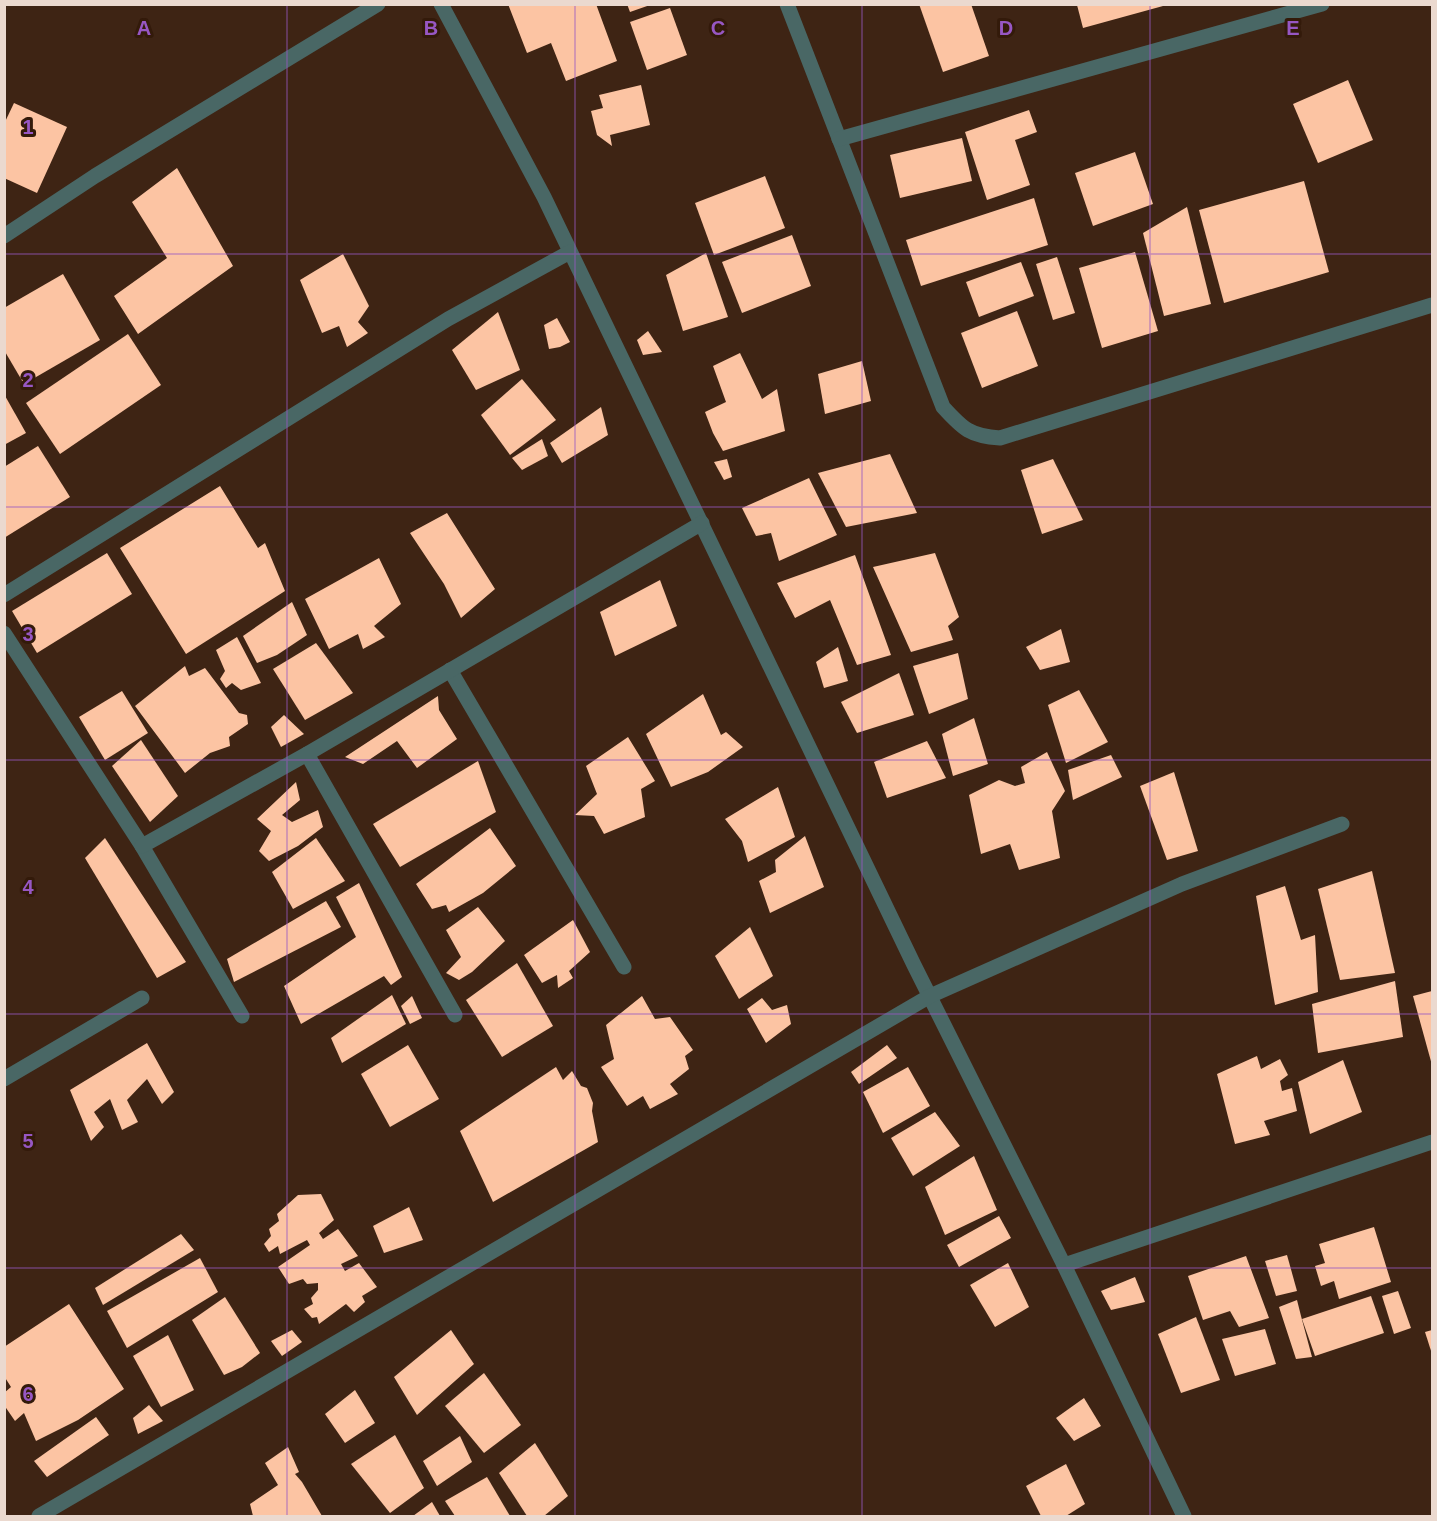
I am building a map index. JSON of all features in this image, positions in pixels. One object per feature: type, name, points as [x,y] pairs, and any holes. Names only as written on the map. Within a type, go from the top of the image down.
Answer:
[{"type":"street","points":[[4,236],[95,176],[378,4]]},
{"type":"street","points":[[441,4],[544,197],[1184,1516]]},
{"type":"street","points":[[787,4],[943,407],[958,424],[979,437],[1000,438],[1432,305]]},
{"type":"street","points":[[839,139],[1322,4]]},
{"type":"street","points":[[4,595],[448,320],[570,252]]},
{"type":"street","points":[[142,846],[307,754],[702,523]]},
{"type":"street","points":[[4,633],[142,846],[242,1016]]},
{"type":"street","points":[[450,670],[624,967]]},
{"type":"street","points":[[307,754],[455,1015]]},
{"type":"street","points":[[39,1516],[930,996],[1182,884],[1342,824]]},
{"type":"street","points":[[4,1079],[142,998]]},
{"type":"street","points":[[1064,1265],[1432,1142]]},
{"type":"building","points":[[508,4],[596,4],[617,61],[566,81],[551,43],[527,53]]},
{"type":"building","points":[[627,4],[650,4],[650,5],[630,12]]},
{"type":"building","points":[[919,4],[971,4],[989,56],[943,72]]},
{"type":"building","points":[[1077,5],[1163,5],[1163,6],[1083,28]]},
{"type":"building","points":[[670,8],[687,55],[647,70],[630,22]]},
{"type":"building","points":[[1348,80],[1373,140],[1318,163],[1293,104]]},
{"type":"building","points":[[641,85],[650,125],[610,135],[612,146],[597,135],[591,111],[603,108],[599,95]]},
{"type":"building","points":[[14,103],[67,127],[37,193],[4,178],[4,124]]},
{"type":"building","points":[[1029,110],[1037,132],[1015,140],[1030,185],[987,200],[965,132]]},
{"type":"building","points":[[962,138],[972,181],[900,198],[890,155]]},
{"type":"building","points":[[1135,152],[1153,204],[1093,226],[1075,173]]},
{"type":"building","points":[[177,168],[233,266],[138,334],[114,296],[167,258],[132,202]]},
{"type":"building","points":[[765,176],[785,228],[714,255],[695,203]]},
{"type":"building","points":[[1304,181],[1329,272],[1224,303],[1199,210]]},
{"type":"building","points":[[1034,198],[1048,245],[921,286],[906,240]]},
{"type":"building","points":[[1187,207],[1211,304],[1164,316],[1143,233]]},
{"type":"building","points":[[792,235],[811,286],[742,313],[722,262]]},
{"type":"building","points":[[1135,252],[1158,331],[1102,348],[1079,268]]},
{"type":"building","points":[[706,253],[728,317],[683,331],[666,275]]},
{"type":"building","points":[[343,254],[369,306],[358,322],[368,333],[347,347],[339,326],[322,333],[300,280]]},
{"type":"building","points":[[1057,257],[1075,313],[1053,320],[1036,264]]},
{"type":"building","points":[[1021,262],[1034,296],[979,317],[966,282]]},
{"type":"building","points":[[63,274],[100,340],[24,384],[4,350],[4,308]]},
{"type":"building","points":[[1017,311],[1038,366],[982,388],[961,333]]},
{"type":"building","points":[[498,312],[520,370],[476,390],[452,350]]},
{"type":"building","points":[[557,318],[570,342],[549,349],[544,325]]},
{"type":"building","points":[[648,331],[662,352],[643,355],[637,340]]},
{"type":"building","points":[[128,334],[161,385],[60,454],[26,403]]},
{"type":"building","points":[[740,353],[762,399],[777,389],[785,431],[723,451],[705,412],[726,402],[713,366]]},
{"type":"building","points":[[862,361],[871,401],[825,414],[818,374]]},
{"type":"building","points":[[522,379],[556,420],[510,455],[481,415]]},
{"type":"building","points":[[4,394],[26,433],[4,445]]},
{"type":"building","points":[[601,407],[608,435],[562,463],[550,443]]},
{"type":"building","points":[[542,439],[548,456],[522,470],[512,458]]},
{"type":"building","points":[[38,446],[70,497],[4,538],[4,467]]},
{"type":"building","points":[[890,454],[917,513],[846,527],[818,473]]},
{"type":"building","points":[[727,459],[732,477],[724,480],[714,462]]},
{"type":"building","points":[[1053,459],[1083,520],[1042,534],[1021,470]]},
{"type":"building","points":[[809,478],[837,535],[779,561],[771,533],[756,536],[742,508]]},
{"type":"building","points":[[220,486],[258,548],[265,543],[285,591],[186,654],[120,548]]},
{"type":"building","points":[[447,513],[495,589],[461,618],[444,584],[410,533]]},
{"type":"building","points":[[107,553],[132,594],[37,653],[12,611]]},
{"type":"building","points":[[935,553],[959,617],[948,626],[953,640],[911,652],[873,567]]},
{"type":"building","points":[[855,555],[891,655],[857,665],[830,600],[795,618],[777,583]]},
{"type":"building","points":[[379,558],[401,604],[374,626],[385,637],[363,649],[358,634],[329,649],[305,599]]},
{"type":"building","points":[[660,580],[677,626],[615,656],[600,612]]},
{"type":"building","points":[[292,602],[307,635],[277,655],[257,663],[243,636]]},
{"type":"building","points":[[1061,629],[1070,662],[1040,670],[1026,647]]},
{"type":"building","points":[[237,637],[261,683],[241,690],[232,683],[226,688],[220,679],[225,671],[216,650]]},
{"type":"building","points":[[316,643],[353,693],[305,720],[273,669]]},
{"type":"building","points":[[838,647],[848,681],[824,688],[816,662]]},
{"type":"building","points":[[958,653],[968,699],[929,714],[913,666]]},
{"type":"building","points":[[185,666],[189,676],[205,668],[239,713],[247,715],[248,724],[229,737],[230,746],[210,753],[185,773],[135,706]]},
{"type":"building","points":[[899,673],[914,715],[857,733],[841,702]]},
{"type":"building","points":[[1079,690],[1108,742],[1066,763],[1048,705]]},
{"type":"building","points":[[122,691],[148,733],[105,760],[79,717]]},
{"type":"building","points":[[703,694],[721,735],[726,732],[743,747],[708,772],[671,787],[646,734]]},
{"type":"building","points":[[438,696],[439,710],[457,739],[417,768],[397,741],[363,764],[345,757]]},
{"type":"building","points":[[284,715],[304,734],[281,747],[271,727]]},
{"type":"building","points":[[974,718],[988,764],[953,776],[942,734]]},
{"type":"building","points":[[628,737],[655,781],[641,789],[645,817],[604,834],[594,816],[575,815],[597,794],[586,766]]},
{"type":"building","points":[[141,740],[178,796],[150,822],[112,766]]},
{"type":"building","points":[[927,741],[946,778],[887,798],[874,762]]},
{"type":"building","points":[[1047,752],[1065,791],[1052,811],[1060,858],[1019,870],[1010,844],[981,854],[969,795],[999,780],[1015,786],[1025,783],[1021,767]]},
{"type":"building","points":[[1111,755],[1122,777],[1073,800],[1068,770]]},
{"type":"building","points":[[478,761],[496,812],[400,867],[373,824]]},
{"type":"building","points":[[1174,772],[1198,851],[1167,860],[1140,786]]},
{"type":"building","points":[[296,782],[300,800],[282,815],[292,822],[318,810],[323,827],[298,846],[269,861],[259,851],[271,831],[257,819]]},
{"type":"building","points":[[778,787],[795,837],[748,862],[742,841],[725,819]]},
{"type":"building","points":[[490,828],[516,866],[483,893],[449,912],[446,905],[432,909],[416,884]]},
{"type":"building","points":[[805,836],[824,887],[770,913],[759,881],[776,872],[775,860]]},
{"type":"building","points":[[105,838],[186,962],[157,978],[85,858]]},
{"type":"building","points":[[316,838],[345,881],[293,909],[272,872]]},
{"type":"building","points":[[1372,871],[1395,973],[1340,980],[1318,889]]},
{"type":"building","points":[[359,883],[402,977],[391,985],[384,976],[301,1024],[284,986],[356,937],[336,897]]},
{"type":"building","points":[[1285,886],[1301,940],[1315,935],[1318,992],[1275,1005],[1256,896]]},
{"type":"building","points":[[326,901],[341,927],[234,982],[227,959]]},
{"type":"building","points":[[478,907],[505,941],[472,972],[459,980],[446,973],[461,957],[446,930]]},
{"type":"building","points":[[573,920],[590,952],[569,971],[573,978],[558,988],[557,975],[542,983],[524,955]]},
{"type":"building","points":[[750,927],[773,976],[739,999],[715,956]]},
{"type":"building","points":[[517,963],[553,1026],[502,1057],[466,1000]]},
{"type":"building","points":[[1395,981],[1403,1037],[1318,1053],[1312,1004]]},
{"type":"building","points":[[1432,991],[1432,1065],[1413,996]]},
{"type":"building","points":[[392,995],[406,1024],[342,1063],[331,1038]]},
{"type":"building","points":[[412,996],[422,1018],[410,1024],[401,1006]]},
{"type":"building","points":[[642,996],[655,1019],[670,1017],[693,1050],[685,1056],[689,1069],[670,1084],[678,1094],[650,1109],[643,1096],[627,1106],[601,1067],[614,1059],[606,1025]]},
{"type":"building","points":[[762,998],[772,1010],[787,1005],[791,1024],[766,1043],[747,1009]]},
{"type":"building","points":[[147,1043],[174,1092],[162,1104],[147,1079],[127,1100],[138,1122],[122,1130],[110,1099],[94,1112],[104,1127],[91,1141],[70,1090]]},
{"type":"building","points":[[408,1045],[439,1099],[390,1127],[361,1074]]},
{"type":"building","points":[[887,1045],[897,1058],[859,1084],[851,1072]]},
{"type":"building","points":[[1257,1056],[1261,1069],[1280,1059],[1288,1075],[1280,1081],[1282,1091],[1292,1088],[1297,1111],[1264,1121],[1270,1135],[1235,1144],[1217,1074]]},
{"type":"building","points":[[1343,1060],[1362,1112],[1310,1134],[1298,1082]]},
{"type":"building","points":[[556,1067],[563,1080],[572,1071],[581,1086],[587,1088],[593,1103],[592,1111],[598,1142],[493,1202],[460,1131]]},
{"type":"building","points":[[908,1067],[930,1106],[883,1133],[863,1092]]},
{"type":"building","points":[[935,1112],[960,1146],[913,1176],[891,1138]]},
{"type":"building","points":[[974,1156],[997,1210],[945,1235],[925,1187]]},
{"type":"building","points":[[321,1194],[334,1220],[319,1233],[323,1239],[338,1229],[358,1256],[341,1264],[345,1271],[359,1263],[377,1287],[362,1296],[365,1302],[354,1312],[346,1304],[319,1324],[317,1317],[312,1318],[304,1309],[313,1304],[311,1298],[318,1290],[318,1283],[307,1284],[303,1279],[289,1284],[278,1267],[310,1245],[307,1240],[280,1254],[278,1246],[269,1252],[264,1244],[271,1236],[269,1229],[279,1221],[277,1214],[298,1195]]},
{"type":"building","points":[[409,1207],[423,1240],[384,1253],[373,1226]]},
{"type":"building","points":[[999,1216],[1011,1238],[959,1267],[947,1245]]},
{"type":"building","points":[[1374,1227],[1391,1282],[1339,1299],[1334,1281],[1321,1286],[1315,1266],[1325,1263],[1319,1244]]},
{"type":"building","points":[[181,1234],[194,1250],[103,1305],[95,1288]]},
{"type":"building","points":[[1287,1255],[1297,1291],[1276,1296],[1265,1261]]},
{"type":"building","points":[[1246,1256],[1269,1318],[1239,1327],[1230,1311],[1203,1320],[1188,1276]]},
{"type":"building","points":[[200,1258],[218,1292],[127,1348],[107,1311]]},
{"type":"building","points":[[1008,1263],[1029,1307],[995,1327],[970,1285]]},
{"type":"building","points":[[1135,1277],[1145,1302],[1111,1310],[1101,1291]]},
{"type":"building","points":[[1398,1291],[1411,1328],[1394,1334],[1382,1296]]},
{"type":"building","points":[[1371,1296],[1384,1333],[1315,1356],[1302,1319]]},
{"type":"building","points":[[225,1297],[260,1353],[242,1367],[224,1375],[192,1320]]},
{"type":"building","points":[[1297,1300],[1312,1357],[1296,1359],[1279,1307]]},
{"type":"building","points":[[69,1304],[124,1389],[78,1420],[36,1441],[24,1413],[15,1421],[4,1405],[4,1393],[11,1387],[4,1376],[4,1347]]},
{"type":"building","points":[[1196,1317],[1220,1380],[1181,1393],[1158,1334]]},
{"type":"building","points":[[1265,1329],[1276,1364],[1235,1376],[1222,1339]]},
{"type":"building","points":[[292,1330],[302,1342],[282,1356],[271,1341]]},
{"type":"building","points":[[451,1330],[474,1364],[417,1415],[394,1377]]},
{"type":"building","points":[[1432,1330],[1432,1354],[1425,1332]]},
{"type":"building","points":[[168,1335],[194,1390],[161,1407],[133,1356]]},
{"type":"building","points":[[484,1373],[521,1425],[484,1453],[445,1406]]},
{"type":"building","points":[[355,1390],[375,1423],[345,1443],[325,1414]]},
{"type":"building","points":[[1084,1398],[1101,1426],[1074,1441],[1056,1418]]},
{"type":"building","points":[[149,1405],[163,1421],[138,1434],[133,1418]]},
{"type":"building","points":[[96,1417],[109,1435],[47,1477],[34,1461]]},
{"type":"building","points":[[395,1435],[424,1488],[390,1513],[351,1464]]},
{"type":"building","points":[[460,1436],[472,1462],[437,1486],[423,1461]]},
{"type":"building","points":[[535,1443],[568,1496],[544,1516],[527,1516],[499,1473]]},
{"type":"building","points":[[288,1447],[299,1472],[295,1474],[322,1516],[253,1516],[250,1504],[278,1485],[265,1463]]},
{"type":"building","points":[[1066,1464],[1085,1504],[1066,1516],[1041,1516],[1026,1486]]},
{"type":"building","points":[[487,1477],[510,1516],[455,1516],[445,1501]]},
{"type":"building","points":[[432,1502],[440,1516],[413,1516]]}]
